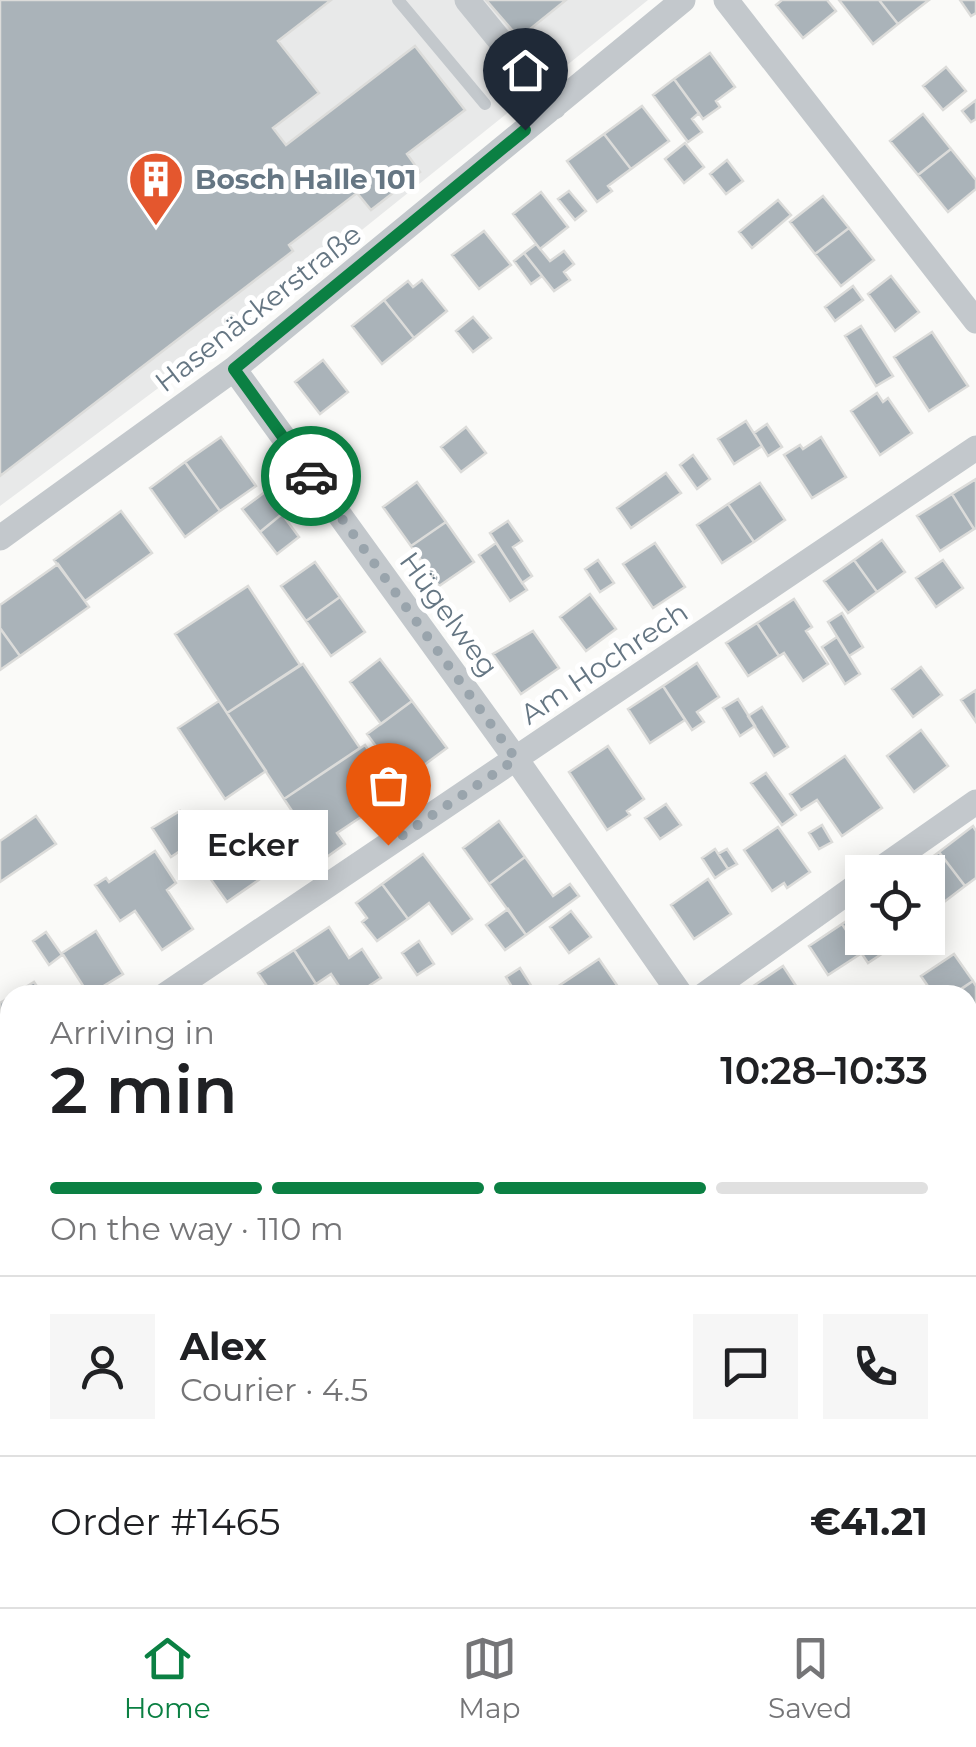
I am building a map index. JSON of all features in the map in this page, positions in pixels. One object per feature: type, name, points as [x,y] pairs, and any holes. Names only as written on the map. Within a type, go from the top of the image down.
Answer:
[{"type":"street","points":[[466,0],[554,106]]},
{"type":"street","name":"Hasenäckerstraße","points":[[0,538],[234,369],[683,0]]},
{"type":"street","points":[[726,0],[976,322]]},
{"type":"street","name":"Hügelweg","points":[[234,369],[674,985]]},
{"type":"street","name":"Am Hochrech","points":[[180,985],[976,448]]},
{"type":"street","points":[[900,855],[976,802]]},
{"type":"street","points":[[718,985],[845,894]]},
{"type":"lane","points":[[398,0],[485,104]]},
{"type":"shaded area","name":"Bosch Halle 101","points":[[0,0],[648,0],[251,319],[0,506]]},
{"type":"building","name":"Bosch Halle 101","points":[[0,0],[331,0],[278,41],[319,93],[273,128],[286,145],[415,46],[465,110],[407,154],[420,172],[371,210],[357,193],[289,245],[293,251],[0,476]]},
{"type":"building","points":[[486,0],[566,0],[519,38]]},
{"type":"building","points":[[782,0],[827,0],[836,11],[803,38],[776,5]]},
{"type":"building","points":[[839,0],[879,0],[898,24],[873,44]]},
{"type":"building","points":[[879,0],[929,0],[898,24]]},
{"type":"building","points":[[960,0],[976,0],[976,13],[971,16]]},
{"type":"building","points":[[710,53],[735,87],[716,101],[720,107],[703,119],[674,79]]},
{"type":"building","points":[[946,67],[966,91],[943,110],[923,86]]},
{"type":"building","points":[[674,79],[699,113],[692,119],[702,132],[688,142],[653,95]]},
{"type":"building","points":[[976,100],[976,119],[971,122],[962,111]]},
{"type":"building","points":[[642,106],[669,141],[631,169],[604,134]]},
{"type":"building","points":[[923,114],[951,149],[918,175],[890,141]]},
{"type":"building","points":[[604,134],[631,169],[608,186],[612,191],[597,202],[567,161]]},
{"type":"building","points":[[685,143],[704,167],[684,183],[665,159]]},
{"type":"building","points":[[951,149],[976,180],[976,189],[948,212],[918,175]]},
{"type":"building","points":[[727,160],[743,181],[726,194],[710,174]]},
{"type":"building","points":[[569,191],[586,211],[575,220],[558,199]]},
{"type":"building","points":[[541,192],[568,227],[540,249],[513,214]]},
{"type":"building","points":[[823,196],[849,228],[815,254],[790,222]]},
{"type":"building","points":[[778,200],[791,215],[752,248],[739,232]]},
{"type":"building","points":[[849,228],[874,260],[841,286],[815,254]]},
{"type":"building","points":[[484,231],[511,265],[479,289],[452,255]]},
{"type":"building","points":[[536,244],[550,261],[564,251],[574,264],[564,272],[570,280],[554,291],[524,253]]},
{"type":"building","points":[[524,253],[542,276],[531,284],[514,261]]},
{"type":"building","points":[[891,276],[919,312],[895,331],[868,294]]},
{"type":"building","points":[[422,280],[447,311],[414,338],[384,300],[408,281],[413,287]]},
{"type":"building","points":[[853,286],[863,300],[835,321],[825,307]]},
{"type":"building","points":[[384,300],[414,338],[382,364],[352,326]]},
{"type":"building","points":[[473,317],[491,338],[473,352],[456,331]]},
{"type":"building","points":[[861,326],[893,376],[876,386],[845,336]]},
{"type":"building","points":[[932,332],[968,386],[929,411],[894,357]]},
{"type":"building","points":[[323,360],[348,392],[320,414],[295,382]]},
{"type":"building","points":[[877,393],[883,402],[888,398],[912,433],[880,455],[851,411]]},
{"type":"building","points":[[746,421],[762,446],[734,464],[718,439]]},
{"type":"building","points":[[767,424],[782,447],[768,456],[754,433]]},
{"type":"building","points":[[466,427],[486,453],[461,472],[441,447]]},
{"type":"building","points":[[221,437],[256,486],[220,511],[185,462]]},
{"type":"building","points":[[821,437],[846,477],[812,498],[784,455]]},
{"type":"building","points":[[693,455],[710,479],[697,489],[680,465]]},
{"type":"building","points":[[185,462],[220,511],[185,537],[150,488]]},
{"type":"building","points":[[666,473],[681,493],[631,528],[617,508]]},
{"type":"building","points":[[976,479],[976,528],[974,529],[952,494]]},
{"type":"building","points":[[417,482],[446,522],[411,546],[383,507]]},
{"type":"building","points":[[760,483],[785,520],[754,542],[728,504]]},
{"type":"building","points":[[265,492],[282,514],[260,532],[242,509]]},
{"type":"building","points":[[952,494],[974,529],[940,551],[917,516]]},
{"type":"building","points":[[728,504],[754,542],[722,563],[697,525]]},
{"type":"building","points":[[121,511],[152,553],[85,601],[54,560]]},
{"type":"building","points":[[282,514],[299,537],[277,554],[260,532]]},
{"type":"building","points":[[508,521],[522,541],[513,547],[532,576],[522,583],[490,533]]},
{"type":"building","points":[[446,522],[474,562],[439,586],[411,546]]},
{"type":"building","points":[[882,540],[905,572],[877,592],[854,560]]},
{"type":"building","points":[[496,543],[527,590],[510,601],[479,555]]},
{"type":"building","points":[[655,543],[685,587],[653,608],[623,564]]},
{"type":"building","points":[[598,560],[614,583],[600,592],[585,569]]},
{"type":"building","points":[[854,560],[877,592],[848,613],[824,581]]},
{"type":"building","points":[[943,560],[963,588],[936,607],[916,578]]},
{"type":"building","points":[[315,562],[340,597],[306,621],[281,586]]},
{"type":"building","points":[[58,564],[89,607],[20,656],[0,628],[0,605]]},
{"type":"building","points":[[248,586],[300,665],[227,713],[175,634]]},
{"type":"building","points":[[590,594],[616,629],[586,651],[560,617]]},
{"type":"building","points":[[340,597],[365,632],[331,656],[306,621]]},
{"type":"building","points":[[794,599],[812,627],[806,631],[828,664],[803,681],[784,653],[779,656],[757,623]]},
{"type":"building","points":[[842,613],[863,647],[849,656],[828,622]]},
{"type":"building","points":[[757,623],[779,656],[748,676],[726,643]]},
{"type":"building","points":[[0,628],[20,656],[0,670]]},
{"type":"building","points":[[533,631],[559,668],[521,694],[493,654]]},
{"type":"building","points":[[837,637],[860,674],[845,684],[822,647]]},
{"type":"building","points":[[380,659],[412,701],[381,724],[350,682]]},
{"type":"building","points":[[697,663],[719,697],[697,712],[704,722],[692,730],[663,686]]},
{"type":"building","points":[[303,664],[360,748],[284,799],[227,713]]},
{"type":"building","points":[[921,667],[942,695],[913,717],[892,689]]},
{"type":"building","points":[[663,686],[685,720],[650,743],[628,709]]},
{"type":"building","points":[[976,690],[976,722],[961,700]]},
{"type":"building","points":[[738,699],[755,726],[740,736],[723,708]]},
{"type":"building","points":[[219,701],[266,771],[225,799],[178,728]]},
{"type":"building","points":[[412,701],[447,748],[393,788],[376,761],[383,756],[367,734]]},
{"type":"building","points":[[762,707],[788,747],[774,756],[748,716]]},
{"type":"building","points":[[921,730],[948,766],[914,792],[887,756]]},
{"type":"building","points":[[365,745],[397,793],[337,833],[345,844],[324,859],[284,799]]},
{"type":"building","points":[[608,746],[644,799],[627,811],[630,815],[607,830],[569,772]]},
{"type":"building","points":[[845,756],[882,808],[842,836],[817,800],[801,810],[790,794]]},
{"type":"building","points":[[766,773],[796,815],[782,825],[751,783]]},
{"type":"building","points":[[666,804],[681,825],[660,839],[645,818]]},
{"type":"building","points":[[180,811],[198,839],[171,857],[152,828]]},
{"type":"building","points":[[36,816],[56,844],[0,882],[0,841]]},
{"type":"building","points":[[276,817],[301,852],[263,877],[239,842]]},
{"type":"building","points":[[499,821],[525,857],[489,884],[463,848]]},
{"type":"building","points":[[822,825],[832,842],[819,849],[809,833]]},
{"type":"building","points":[[973,826],[976,878],[965,886],[939,852]]},
{"type":"building","points":[[778,827],[810,872],[787,888],[784,883],[772,891],[744,850]]},
{"type":"building","points":[[239,842],[263,877],[227,902],[202,867]]},
{"type":"building","points":[[715,849],[728,869],[715,878],[702,858]]},
{"type":"building","points":[[727,849],[737,864],[728,869],[718,854]]},
{"type":"building","points":[[155,851],[176,883],[167,890],[193,929],[162,950],[135,911],[120,921],[95,885],[106,878],[109,882]]},
{"type":"building","points":[[423,854],[472,919],[452,934],[429,903],[408,919],[382,884]]},
{"type":"building","points":[[525,857],[553,896],[570,884],[579,896],[526,935],[489,884]]},
{"type":"building","points":[[945,860],[965,886],[945,901]]},
{"type":"building","points":[[708,879],[731,914],[694,939],[671,905]]},
{"type":"building","points":[[382,884],[408,919],[377,941],[362,922],[367,918],[356,903]]},
{"type":"building","points":[[508,909],[526,935],[505,950],[486,925]]},
{"type":"building","points":[[571,911],[591,937],[569,953],[550,927]]},
{"type":"building","points":[[842,924],[845,955],[859,955],[828,975],[809,946]]},
{"type":"building","points":[[329,927],[349,958],[362,949],[381,978],[370,985],[338,985],[331,974],[316,984],[294,950]]},
{"type":"building","points":[[96,931],[123,974],[105,985],[83,985],[62,953]]},
{"type":"building","points":[[46,932],[62,955],[49,965],[33,941]]},
{"type":"building","points":[[419,941],[434,964],[417,975],[402,953]]},
{"type":"building","points":[[294,950],[316,984],[266,985],[258,973]]},
{"type":"building","points":[[954,954],[973,981],[967,985],[927,985],[921,976]]},
{"type":"building","points":[[863,955],[880,955],[868,963]]},
{"type":"building","points":[[599,959],[617,985],[560,985]]},
{"type":"building","points":[[783,966],[795,985],[755,985]]},
{"type":"building","points":[[520,968],[531,985],[511,985],[506,977]]},
{"type":"way so far","points":[[311,476],[516,759],[388,845]]},
{"type":"place","name":"Bosch Halle 101","points":[[156,228]]},
{"type":"place","name":"Ecker","points":[[388,845]]},
{"type":"route","points":[[311,476],[234,369],[525,130]]}]
